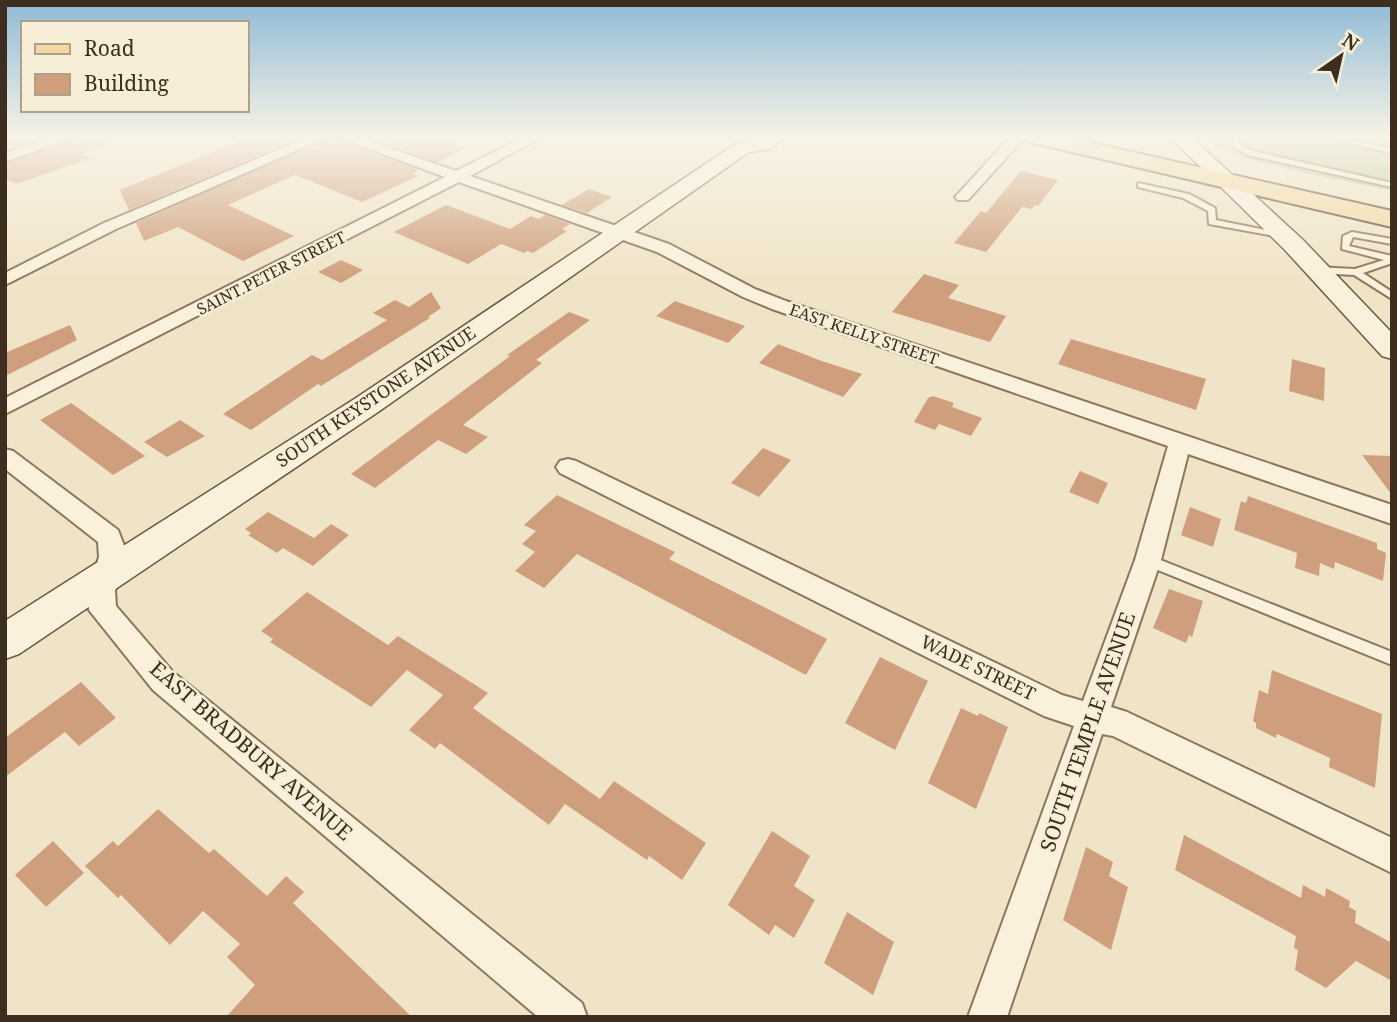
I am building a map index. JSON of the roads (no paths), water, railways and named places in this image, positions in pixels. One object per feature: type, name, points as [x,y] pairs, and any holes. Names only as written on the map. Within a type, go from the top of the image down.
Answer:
[{"type":"main road","name":"SOUTH KEYSTONE AVENUE","points":[[5,642],[367,405],[619,233],[685,185]]},
{"type":"main road","points":[[1232,185],[1285,236],[1392,350]]},
{"type":"main road","points":[[1244,185],[1392,219]]},
{"type":"main road","points":[[1302,185],[1392,205]]},
{"type":"street","points":[[5,280],[118,223],[208,185]]},
{"type":"street","name":"SAINT PETER STREET","points":[[5,407],[443,185]]},
{"type":"street","name":"EAST KELLY STREET","points":[[480,185],[684,257],[764,299],[1392,515]]},
{"type":"street","points":[[963,197],[974,185]]},
{"type":"street","name":"SOUTH TEMPLE AVENUE","points":[[987,1017],[1148,560],[1180,443]]},
{"type":"street","name":"EAST BRADBURY AVENUE","points":[[5,457],[109,537],[114,550],[113,561],[106,574],[100,600],[106,615],[163,681],[568,1017]]},
{"type":"street","name":"WADE STREET","points":[[568,467],[1055,706],[1094,719],[1116,722],[1392,856]]},
{"type":"lane","points":[[1141,185],[1186,196],[1212,210],[1212,222],[1285,236]]},
{"type":"lane","points":[[1392,242],[1371,246],[1392,259]]},
{"type":"lane","points":[[1316,270],[1356,272],[1392,259]]},
{"type":"lane","points":[[1356,272],[1392,296]]},
{"type":"lane","points":[[1148,560],[1392,659]]}]
